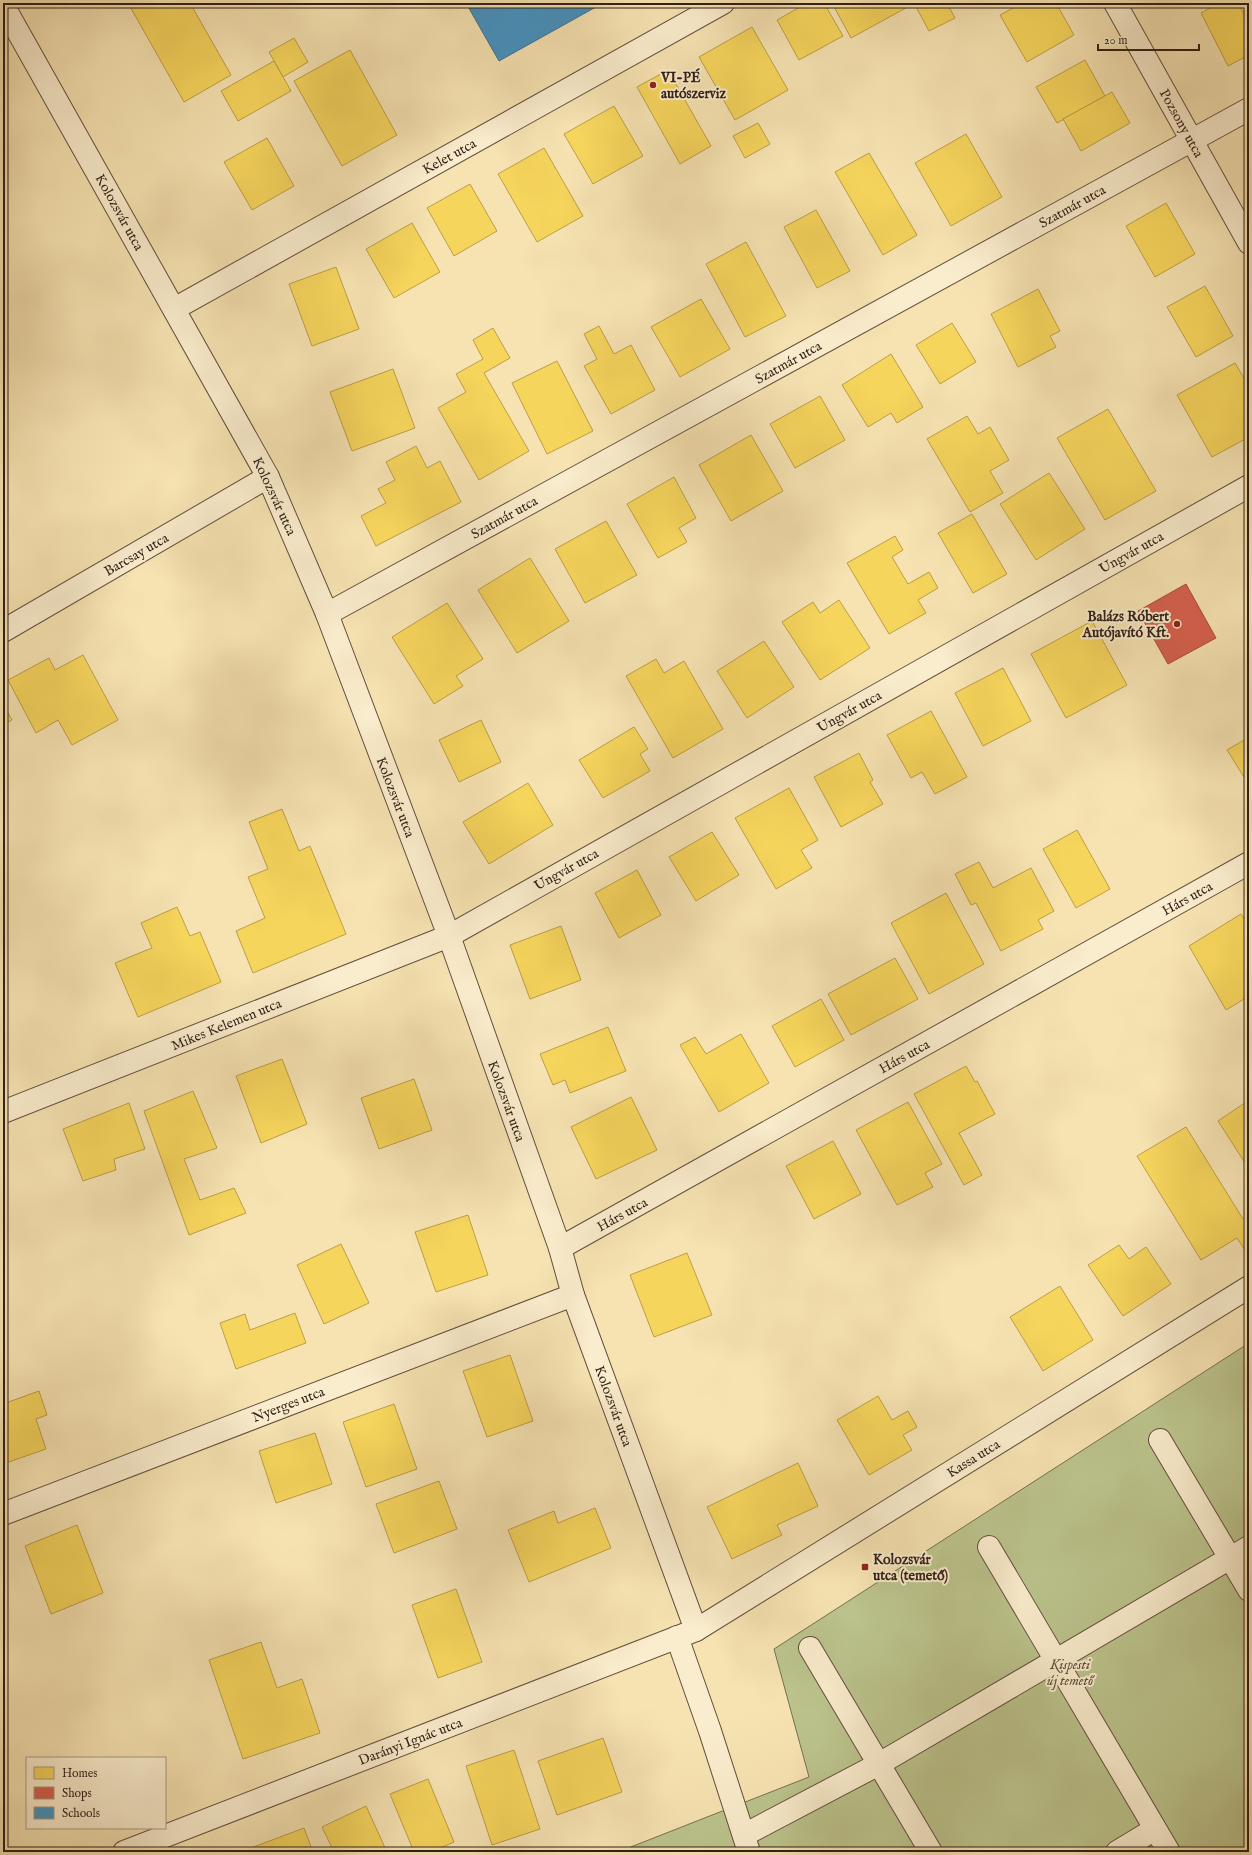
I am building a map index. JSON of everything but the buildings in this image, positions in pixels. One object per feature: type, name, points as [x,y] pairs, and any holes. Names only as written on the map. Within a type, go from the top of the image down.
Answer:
[{"type":"street","name":"Kelet utca","points":[[174,310],[724,3]]},
{"type":"street","name":"Pozsony utca","points":[[1115,3],[1249,243]]},
{"type":"street","name":"Kolozsvár utca","points":[[8,5],[174,310],[268,477],[327,614],[449,936],[560,1248],[573,1295],[687,1634],[746,1844]]},
{"type":"street","name":"Szatmár utca","points":[[327,614],[1249,109]]},
{"type":"street","name":"Barcsay utca","points":[[3,632],[268,477]]},
{"type":"street","name":"Ungvár utca","points":[[449,936],[1249,486]]},
{"type":"street","name":"Hárs utca","points":[[560,1248],[1249,863]]},
{"type":"street","name":"Mikes Kelemen utca","points":[[3,1112],[449,936]]},
{"type":"street","name":"Kassa utca","points":[[687,1634],[1249,1287]]},
{"type":"street","name":"Nyerges utca","points":[[3,1514],[573,1295]]},
{"type":"street","points":[[1160,1440],[1249,1590]]},
{"type":"street","points":[[746,1844],[879,1764],[1249,1547]]},
{"type":"street","points":[[989,1548],[1169,1852]]},
{"type":"street","name":"Darányi Ignác utca","points":[[124,1852],[687,1634]]},
{"type":"street","points":[[810,1648],[931,1852]]},
{"type":"street","points":[[1116,1852],[1155,1829]]},
{"type":"green space","name":"Kispesti új temető","points":[[1249,1343],[1249,1852],[618,1852],[809,1777],[774,1649]]},
{"type":"place","name":"VI-PÉ autószerviz","points":[[653,85]]},
{"type":"place","name":"Balázs Róbert Autójavító Kft.","points":[[1177,624]]},
{"type":"place","name":"Kolozsvár utca (temető)","points":[[865,1567]]}]
